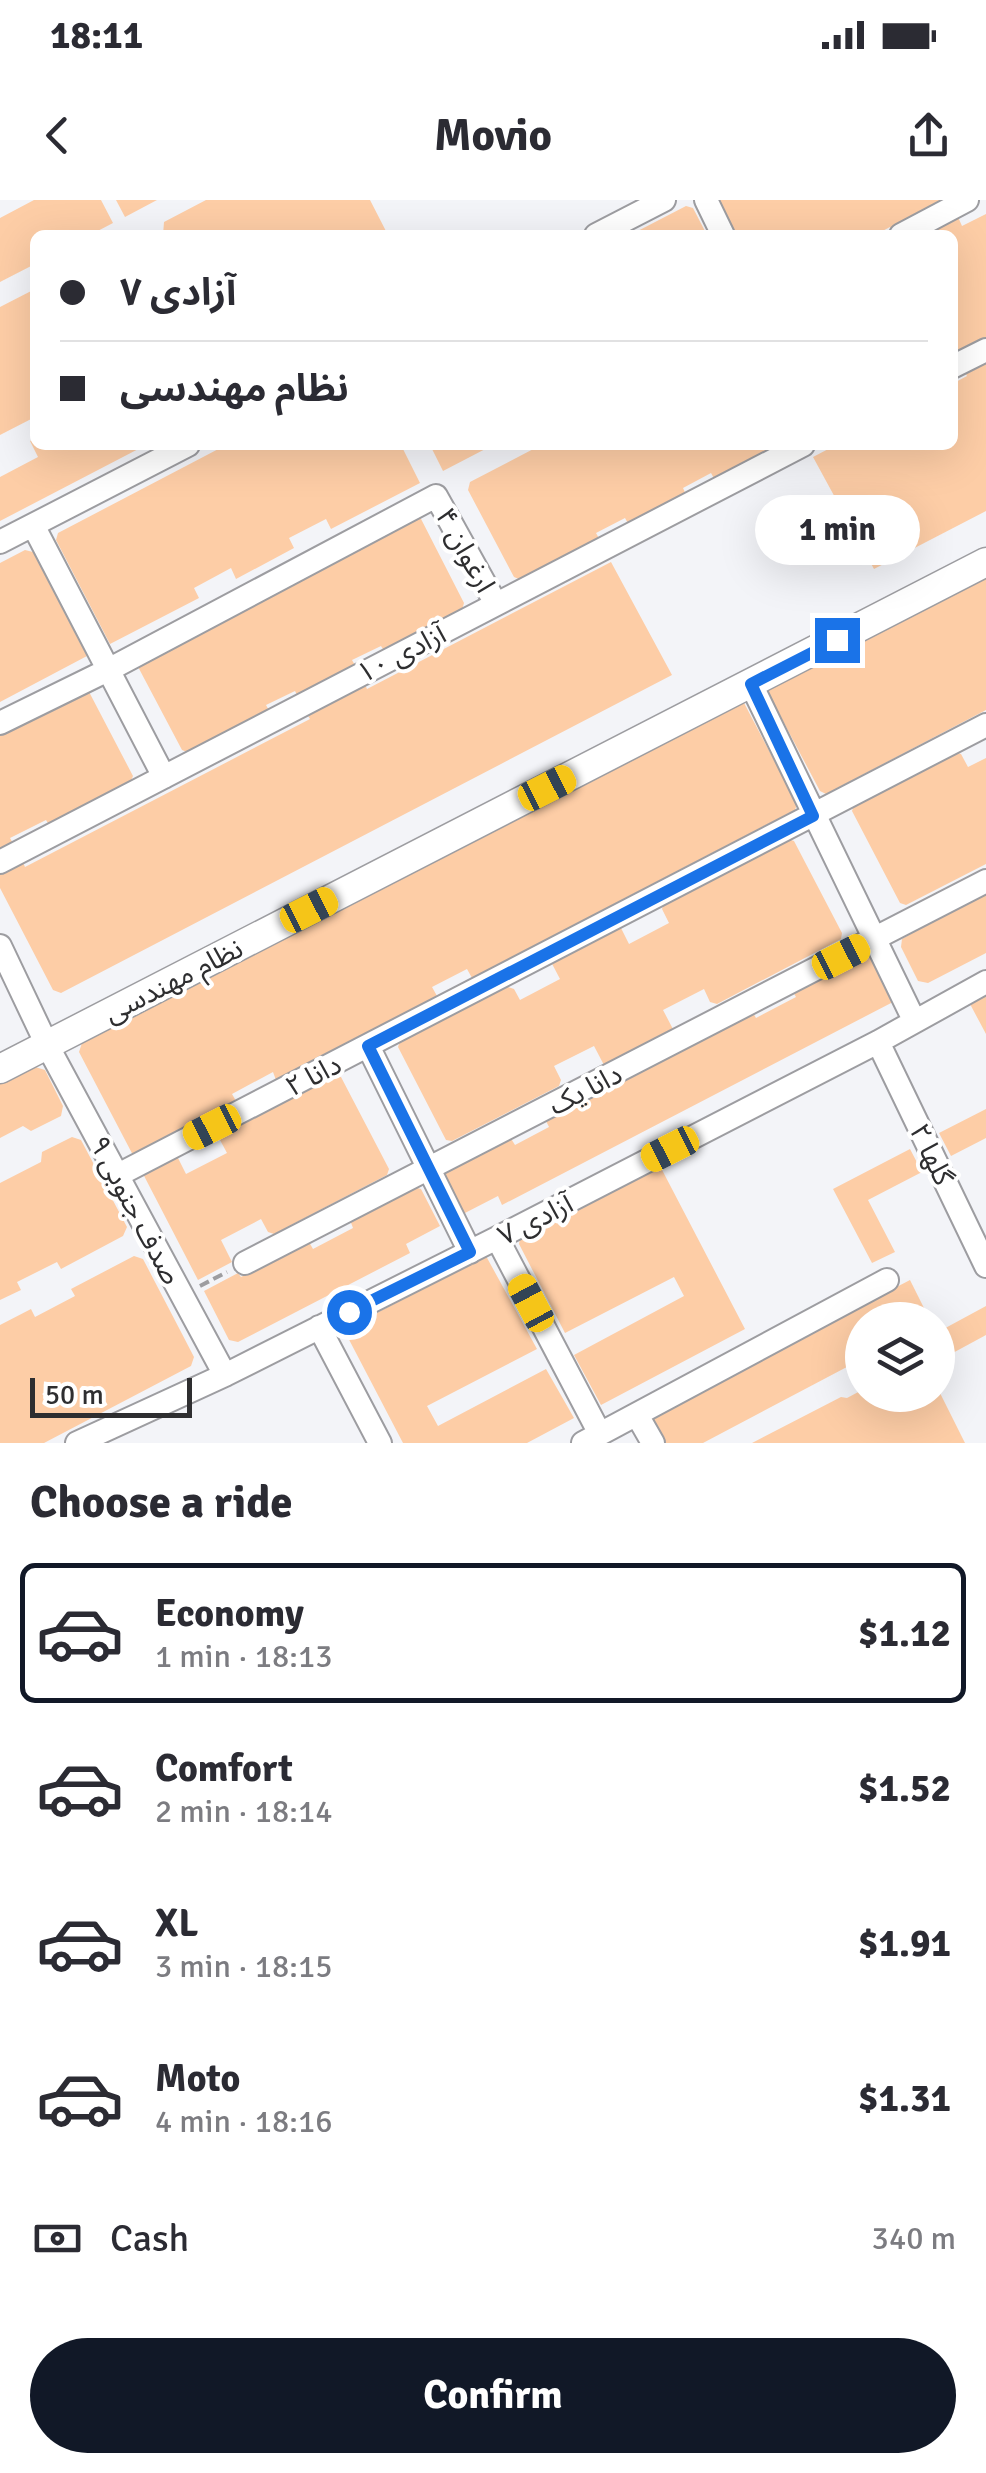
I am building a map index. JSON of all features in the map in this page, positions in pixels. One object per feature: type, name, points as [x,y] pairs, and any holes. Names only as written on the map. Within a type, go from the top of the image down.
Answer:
[{"type":"street","points":[[606,230],[664,200]]},
{"type":"street","points":[[706,200],[721,230]]},
{"type":"street","points":[[911,230],[968,200]]},
{"type":"street","points":[[958,364],[986,350]]},
{"type":"street","points":[[0,542],[178,450]]},
{"type":"street","name":"آزادی ۱۰","points":[[0,862],[793,450]]},
{"type":"street","name":"ارغوان ۴","points":[[110,669],[436,496],[496,604]]},
{"type":"street","points":[[33,525],[164,777]]},
{"type":"street","name":"نظام مهندسی","points":[[0,1070],[986,562]]},
{"type":"street","points":[[0,722],[110,669]]},
{"type":"street","points":[[751,684],[914,1020]]},
{"type":"street","name":"دانا ۲","points":[[118,1176],[986,725]]},
{"type":"street","name":"دانا یک","points":[[244,1263],[986,880]]},
{"type":"street","name":"صدف جنوبی ۹","points":[[0,946],[47,1045],[225,1375]]},
{"type":"street","name":"آزادی ۷","points":[[77,1443],[225,1375],[470,1252],[878,1042],[986,982]]},
{"type":"street","name":"گلها ۲","points":[[878,1042],[986,1266]]},
{"type":"street","points":[[368,1046],[470,1252]]},
{"type":"street","points":[[497,1238],[591,1439],[886,1280]]},
{"type":"street","points":[[319,1327],[380,1443]]},
{"type":"street","points":[[636,1414],[653,1443]]},
{"type":"path","points":[[182,1296],[244,1263]]},
{"type":"building","points":[[34,200],[101,200],[113,223],[100,230],[30,230],[30,267],[0,282],[0,218]]},
{"type":"building","points":[[116,200],[157,200],[125,217]]},
{"type":"building","points":[[206,200],[370,200],[385,230],[163,230],[164,222]]},
{"type":"building","points":[[718,200],[948,200],[902,230],[734,230]]},
{"type":"building","points":[[686,206],[693,208],[704,230],[640,230]]},
{"type":"building","points":[[986,214],[986,341],[958,355],[958,230],[933,230],[958,217],[962,226]]},
{"type":"building","points":[[30,292],[30,420],[0,435],[0,307]]},
{"type":"building","points":[[986,356],[986,511],[874,569],[813,457],[826,450],[958,450],[958,381],[967,376],[963,368]]},
{"type":"building","points":[[34,450],[136,450],[0,521],[0,477],[38,457]]},
{"type":"building","points":[[216,450],[404,450],[420,483],[331,529],[326,519],[289,538],[294,548],[236,579],[231,568],[194,588],[199,598],[110,644],[56,540],[58,533]]},
{"type":"building","points":[[432,450],[483,450],[443,471]]},
{"type":"building","points":[[531,450],[771,450],[716,482],[711,473],[683,488],[687,497],[630,527],[625,518],[596,533],[601,542],[521,580],[514,577],[468,490],[470,482]]},
{"type":"building","points":[[419,515],[464,603],[462,610],[386,654],[381,646],[352,660],[357,669],[299,699],[295,691],[266,705],[271,714],[189,753],[182,750],[136,663]]},
{"type":"building","points":[[25,550],[33,552],[87,656],[0,702],[0,563]]},
{"type":"building","points":[[611,562],[672,675],[61,993],[53,990],[0,888],[0,870],[21,858],[25,867],[310,719],[305,711],[363,680],[367,689]]},
{"type":"building","points":[[986,569],[986,710],[826,794],[820,791],[766,689]]},
{"type":"building","points":[[87,688],[133,776],[130,783],[51,828],[46,820],[10,838],[15,847],[0,855],[0,727]]},
{"type":"building","points":[[743,701],[797,804],[795,810],[610,906],[612,911],[543,946],[541,942],[472,978],[467,969],[432,987],[437,996],[276,1080],[273,1072],[232,1094],[236,1101],[167,1137],[169,1141],[135,1159],[79,1052],[83,1040]]},
{"type":"building","points":[[955,752],[961,754],[968,767],[986,758],[986,864],[906,905],[900,903],[852,811],[854,805]]},
{"type":"building","points":[[788,839],[794,841],[842,933],[841,939],[717,1004],[710,1002],[704,989],[663,1010],[674,1031],[605,1067],[594,1046],[554,1066],[561,1080],[559,1086],[452,1141],[446,1140],[398,1047],[400,1041],[505,986],[514,989],[520,1000],[560,979],[549,958],[618,922],[629,944],[669,923],[662,909],[664,903]]},
{"type":"building","points":[[986,889],[986,953],[928,983],[918,981],[901,947],[902,939]]},
{"type":"building","points":[[870,955],[895,992],[893,1002],[502,1205],[498,1196],[463,1214],[444,1177],[446,1170],[510,1137],[515,1145],[549,1127],[545,1119],[752,1011],[756,1018],[796,997],[792,990]]},
{"type":"building","points":[[986,996],[986,1034],[970,1004]]},
{"type":"building","points":[[32,1066],[45,1070],[63,1106],[61,1116],[31,1131],[23,1126],[0,1138],[0,1083]]},
{"type":"building","points":[[334,1075],[341,1077],[389,1169],[387,1175],[274,1234],[268,1232],[261,1219],[221,1240],[232,1262],[198,1280],[141,1170],[175,1152],[186,1174],[227,1153],[220,1140],[222,1133]]},
{"type":"building","points":[[986,1109],[986,1138],[951,1156],[939,1133]]},
{"type":"building","points":[[72,1137],[81,1140],[127,1227],[123,1236],[61,1269],[57,1262],[17,1282],[21,1290],[0,1300],[0,1183],[41,1162],[42,1152]]},
{"type":"building","points":[[910,1149],[922,1172],[868,1200],[895,1252],[872,1263],[833,1189]]},
{"type":"building","points":[[660,1166],[745,1329],[601,1405],[574,1355],[684,1296],[674,1277],[565,1333],[519,1244],[520,1238]]},
{"type":"building","points":[[414,1187],[421,1189],[440,1226],[406,1244],[410,1253],[238,1342],[229,1340],[204,1291],[309,1242],[313,1249],[353,1228],[350,1220]]},
{"type":"building","points":[[134,1256],[143,1259],[194,1357],[191,1366],[44,1443],[0,1443],[0,1325],[31,1309],[35,1317],[75,1296],[71,1289]]},
{"type":"building","points":[[486,1256],[537,1349],[427,1406],[438,1426],[546,1369],[574,1418],[527,1443],[403,1443],[344,1330]]},
{"type":"building","points":[[910,1280],[921,1302],[868,1302]]},
{"type":"building","points":[[986,1306],[986,1335],[955,1352],[955,1323]]},
{"type":"building","points":[[845,1314],[845,1368],[703,1443],[666,1443],[653,1419],[655,1413]]},
{"type":"building","points":[[845,1398],[845,1412],[950,1412],[965,1443],[752,1443]]},
{"type":"route","points":[[349,1312],[470,1252],[368,1046],[813,816],[751,684],[837,640]]}]
